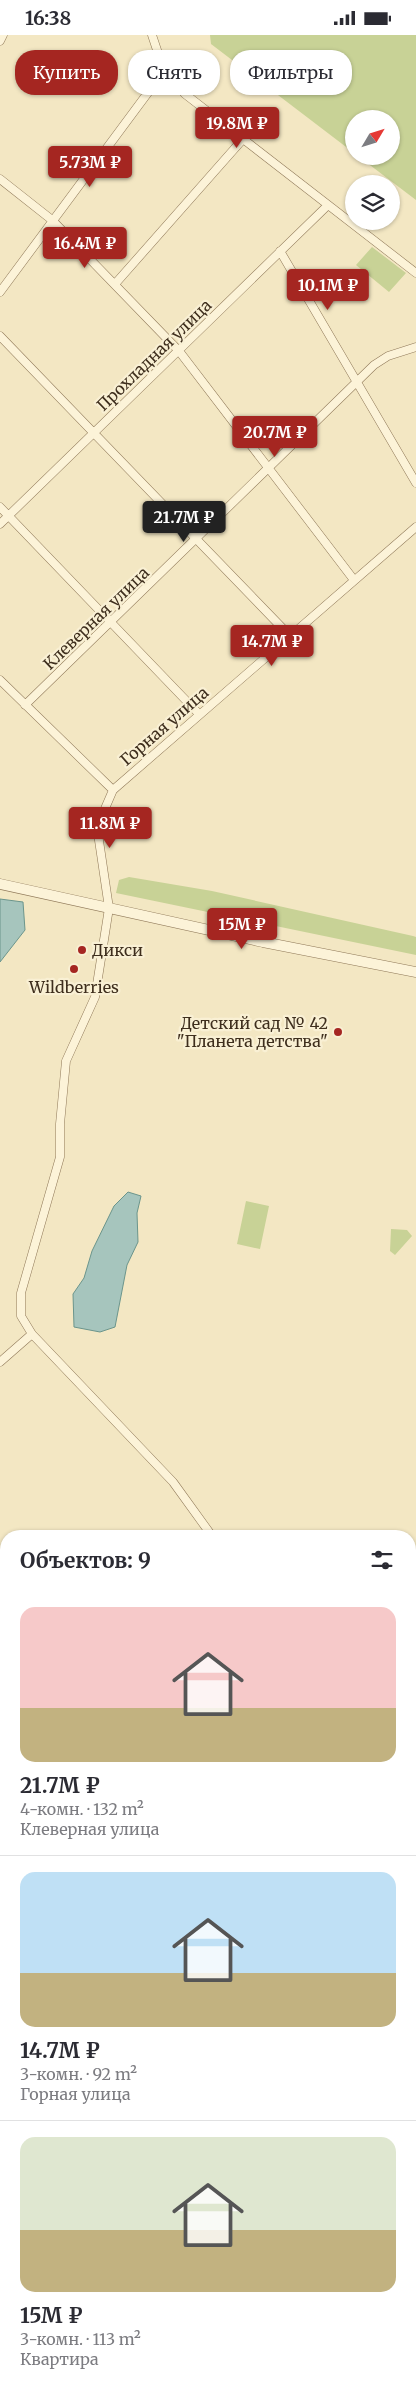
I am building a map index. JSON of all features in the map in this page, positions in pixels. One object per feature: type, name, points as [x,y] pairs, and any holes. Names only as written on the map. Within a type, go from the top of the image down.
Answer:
[{"type":"street","points":[[0,41],[3,35]]},
{"type":"street","points":[[152,35],[157,50]]},
{"type":"street","points":[[0,292],[52,219],[146,95]]},
{"type":"street","points":[[186,95],[327,206],[416,273]]},
{"type":"street","points":[[115,283],[243,139]]},
{"type":"street","points":[[0,179],[52,219],[179,351],[354,580]]},
{"type":"street","name":"Прохладная улица","points":[[0,524],[327,206]]},
{"type":"street","points":[[280,251],[416,483]]},
{"type":"street","points":[[0,336],[290,636]]},
{"type":"street","name":"Клеверная улица","points":[[25,705],[374,365],[388,356],[416,347]]},
{"type":"street","points":[[0,507],[199,714]]},
{"type":"street","name":"Горная улица","points":[[113,790],[416,527]]},
{"type":"street","points":[[0,680],[113,790],[97,827],[109,908],[95,997],[66,1061],[60,1124],[60,1157],[21,1293],[21,1316],[32,1334],[173,1482],[208,1530]]},
{"type":"street","points":[[0,884],[263,942],[416,972]]},
{"type":"street","points":[[0,1362],[32,1334]]},
{"type":"green space","points":[[210,35],[416,35],[416,200],[400,188],[400,175],[383,175],[370,165],[400,165],[400,110],[345,110],[345,146],[278,95],[352,95],[352,50],[230,50],[230,58],[211,44]]},
{"type":"green space","points":[[372,247],[406,273],[389,292],[356,265]]},
{"type":"green space","points":[[129,877],[212,891],[413,936],[416,937],[416,955],[116,893],[119,880]]},
{"type":"green space","points":[[246,1201],[269,1206],[260,1249],[237,1244]]},
{"type":"green space","points":[[391,1229],[407,1230],[412,1236],[395,1255],[390,1251]]},
{"type":"water","points":[[0,899],[23,902],[25,930],[0,962]]},
{"type":"water","points":[[128,1192],[141,1196],[137,1213],[138,1242],[127,1265],[115,1327],[100,1332],[74,1327],[73,1294],[84,1278],[92,1251],[114,1206]]},
{"type":"place","name":"Дикси","points":[[82,950]]},
{"type":"place","name":"Wildberries","points":[[74,969]]},
{"type":"place","name":"Детский сад № 42 \"Планета детства\"","points":[[338,1032]]}]
